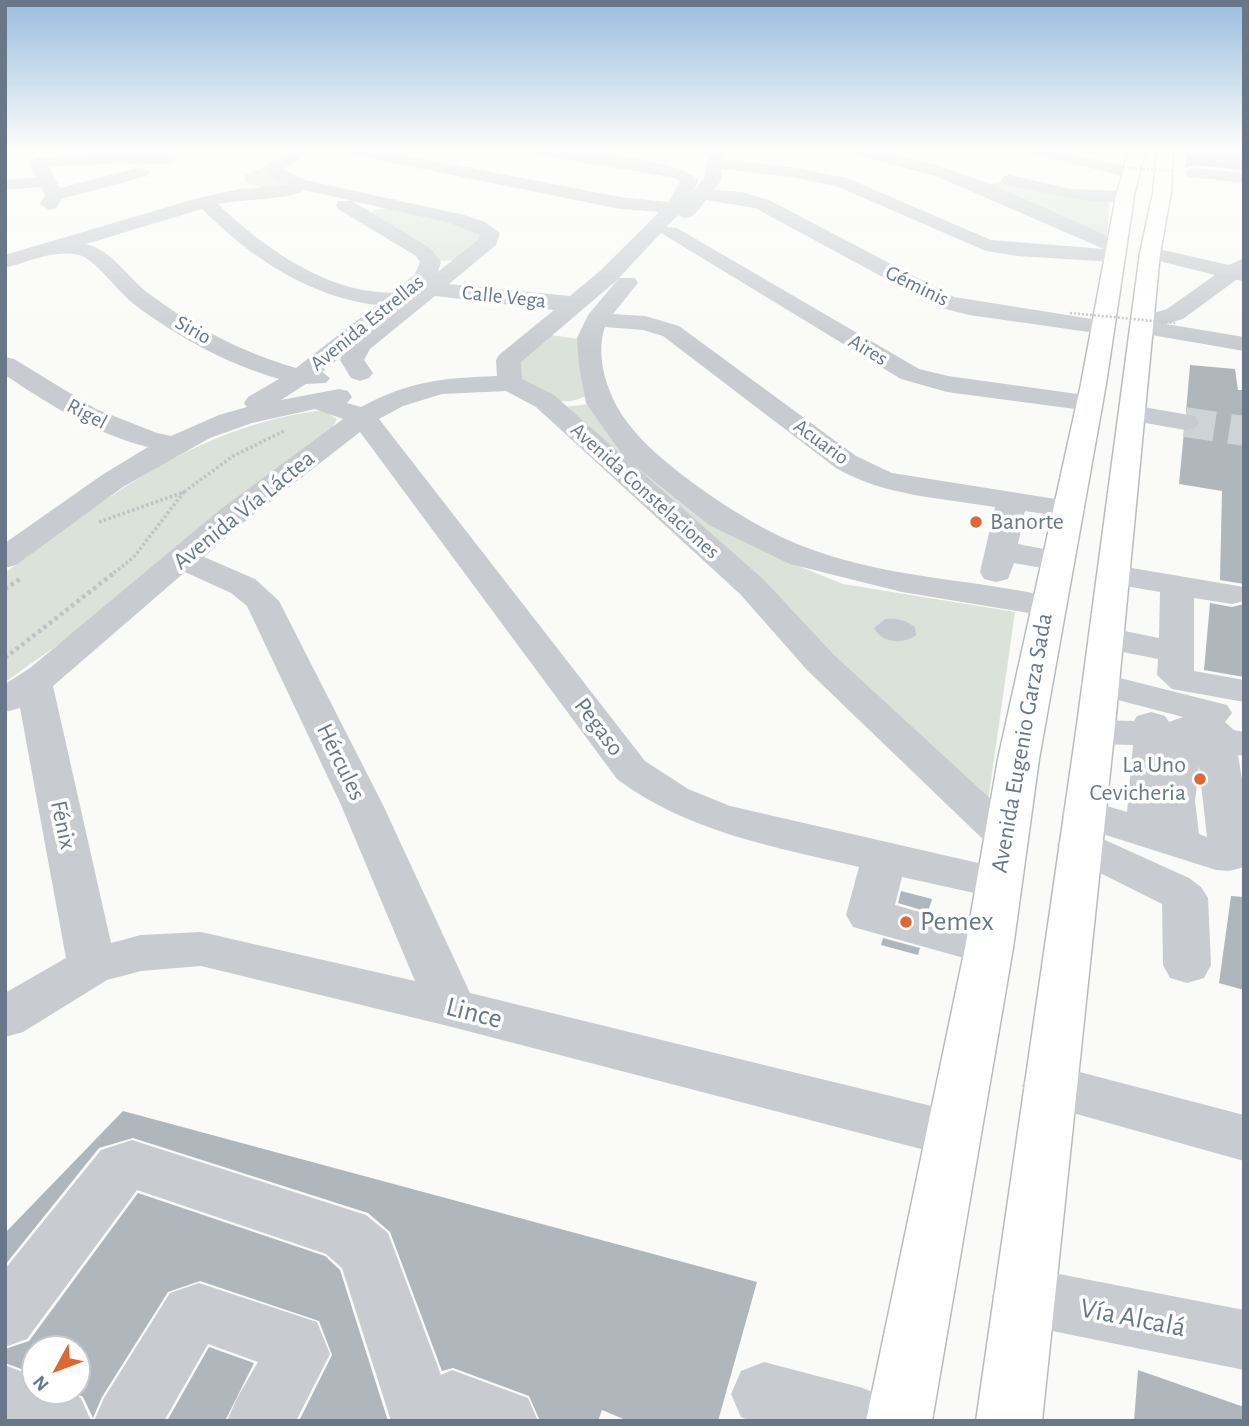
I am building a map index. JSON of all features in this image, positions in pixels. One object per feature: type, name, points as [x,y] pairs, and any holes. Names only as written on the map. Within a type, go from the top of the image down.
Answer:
[{"type":"highway","name":"Avenida Eugenio Garza Sada","points":[[1009,1421],[1132,413],[1134,321],[1123,258],[1124,217]]},
{"type":"highway","name":"Avenida Eugenio Garza Sada","points":[[1123,258],[1148,217]]},
{"type":"highway","name":"Avenida Eugenio Garza Sada","points":[[899,1421],[989,947],[997,882],[1052,583],[1070,509],[1090,403],[1134,321]]},
{"type":"street","points":[[5,254],[137,217]]},
{"type":"street","points":[[5,262],[146,217]]},
{"type":"street","points":[[223,217],[230,228],[316,280],[350,294],[396,300]]},
{"type":"street","name":"Avenida Estrellas","points":[[5,558],[108,485],[176,445],[307,390],[396,300],[425,277],[431,262],[423,252],[366,217]]},
{"type":"street","name":"Avenida Estrellas","points":[[360,373],[352,360],[360,345],[432,289],[491,237],[487,230],[438,217]]},
{"type":"street","points":[[661,217],[672,220]]},
{"type":"street","points":[[307,390],[399,385],[457,374],[509,372],[542,332],[587,320],[608,276],[676,217]]},
{"type":"street","name":"Géminis","points":[[786,217],[946,302],[969,308],[1134,321]]},
{"type":"street","points":[[919,217],[974,241],[1017,250],[1013,263],[1019,266],[1123,258],[1236,272],[1244,286],[1233,299],[1199,316],[1134,321]]},
{"type":"street","points":[[1039,217],[1123,258]]},
{"type":"street","name":"Aires","points":[[672,220],[910,374],[947,384],[1090,403]]},
{"type":"street","name":"Sirio","points":[[43,250],[70,248],[93,252],[124,285],[164,314],[307,390],[333,378],[360,373]]},
{"type":"street","points":[[431,262],[465,261]]},
{"type":"street","name":"Calle Vega","points":[[432,289],[553,303],[587,320]]},
{"type":"street","name":"Acuario","points":[[542,332],[587,320],[645,323],[671,331],[867,474],[887,481],[1070,509]]},
{"type":"street","name":"Avenida Constelaciones","points":[[587,320],[596,391],[599,403],[610,421],[635,452],[720,517],[801,557],[902,582],[1052,583]]},
{"type":"street","points":[[1134,321],[1244,344]]},
{"type":"street","name":"Rigel","points":[[5,364],[102,423],[135,436],[176,445]]},
{"type":"street","name":"Avenida Constelaciones","points":[[509,372],[545,401],[752,587],[821,663],[1006,837]]},
{"type":"street","name":"Avenida Vía Láctea","points":[[15,681],[182,559],[232,516],[363,417],[394,400],[419,391],[509,372]]},
{"type":"street","points":[[360,373],[399,385]]},
{"type":"street","points":[[307,390],[363,417]]},
{"type":"street","points":[[545,401],[571,402],[593,396],[596,391]]},
{"type":"street","points":[[1132,413],[1185,422]]},
{"type":"street","name":"Pegaso","points":[[363,417],[631,770],[654,789],[710,816],[997,882]]},
{"type":"street","points":[[997,561],[1012,500]]},
{"type":"street","points":[[752,587],[775,586],[793,579],[801,570],[801,557]]},
{"type":"street","points":[[915,557],[997,561],[1052,583]]},
{"type":"street","name":"Hércules","points":[[182,559],[243,586],[262,601],[362,805],[452,1007]]},
{"type":"street","points":[[1114,575],[1232,594]]},
{"type":"street","points":[[1177,586],[1175,652],[1178,678],[1244,691]]},
{"type":"street","points":[[1105,638],[1175,652]]},
{"type":"street","name":"Fénix","points":[[15,681],[92,966]]},
{"type":"street","points":[[1097,714],[1205,730]]},
{"type":"street","points":[[1097,714],[1205,730]]},
{"type":"street","points":[[1081,829],[1162,838],[1225,857],[1231,852],[1205,730]]},
{"type":"street","points":[[1162,838],[1205,730]]},
{"type":"street","points":[[1081,829],[1185,898],[1187,965]]},
{"type":"street","points":[[884,858],[869,915],[989,947]]},
{"type":"street","name":"Lince","points":[[5,1018],[92,966],[141,953],[201,949],[452,1007],[952,1134]]},
{"type":"street","points":[[1049,1086],[1244,1138]]},
{"type":"street","points":[[5,1318],[121,1167],[132,1164],[345,1234],[361,1245],[367,1252],[424,1421]]},
{"type":"street","name":"Vía Alcalá","points":[[1023,1296],[1244,1340]]},
{"type":"street","points":[[127,1421],[192,1314],[199,1311],[295,1344],[298,1354],[260,1421]]},
{"type":"street","points":[[764,1394],[863,1421]]},
{"type":"street","points":[[5,1397],[58,1421]]},
{"type":"street","points":[[440,1421],[446,1406],[452,1403],[505,1421]]},
{"type":"path","points":[[15,681],[133,558],[184,492],[233,456],[288,429]]},
{"type":"path","points":[[96,523],[184,492]]},
{"type":"shaded area","points":[[374,217],[427,217],[476,228],[487,234],[456,260],[438,261]]},
{"type":"shaded area","points":[[1057,217],[1108,217],[1107,235],[1102,236]]},
{"type":"shaded area","points":[[551,335],[585,340],[590,393],[582,398],[556,401],[523,388],[513,363]]},
{"type":"shaded area","points":[[588,404],[669,492],[713,526],[788,562],[843,584],[1015,612],[987,808],[565,407]]},
{"type":"shaded area","points":[[323,410],[337,419],[330,432],[117,603],[5,682],[5,573],[116,493],[192,449],[233,432],[277,419]]},
{"type":"shaded area","points":[[885,619],[908,623],[915,627],[916,635],[899,641],[882,637],[874,628]]},
{"type":"building","points":[[1190,365],[1235,369],[1238,390],[1244,390],[1244,584],[1220,580],[1222,491],[1179,484],[1184,432],[1196,431],[1201,423],[1197,415],[1186,412]]},
{"type":"building","points":[[1210,603],[1232,607],[1244,604],[1244,677],[1204,670]]},
{"type":"building","points":[[901,891],[932,899],[928,912],[898,903]]},
{"type":"building","points":[[1231,896],[1244,897],[1244,990],[1219,983]]},
{"type":"building","points":[[883,938],[920,948],[918,955],[881,945]]},
{"type":"building","points":[[123,1111],[757,1282],[718,1421],[628,1421],[602,1410],[598,1421],[540,1421],[529,1396],[453,1368],[442,1371],[390,1232],[368,1213],[133,1138],[99,1148],[5,1265],[5,1233]]},
{"type":"building","points":[[138,1193],[325,1256],[340,1270],[388,1421],[299,1421],[332,1355],[319,1321],[200,1281],[168,1292],[102,1397],[93,1418],[87,1405],[91,1405],[91,1335],[33,1335]]},
{"type":"building","points":[[21,1344],[21,1369],[5,1363],[5,1349]]},
{"type":"building","points":[[209,1347],[254,1363],[225,1421],[167,1421]]},
{"type":"building","points":[[1138,1370],[1244,1407],[1244,1421],[1134,1421]]},
{"type":"tunnel","points":[[1185,422],[1244,431]]},
{"type":"place","name":"Banorte","points":[[976,522]]},
{"type":"place","name":"La Uno Cevicheria","points":[[1200,779]]},
{"type":"place","name":"Pemex","points":[[906,922]]}]
